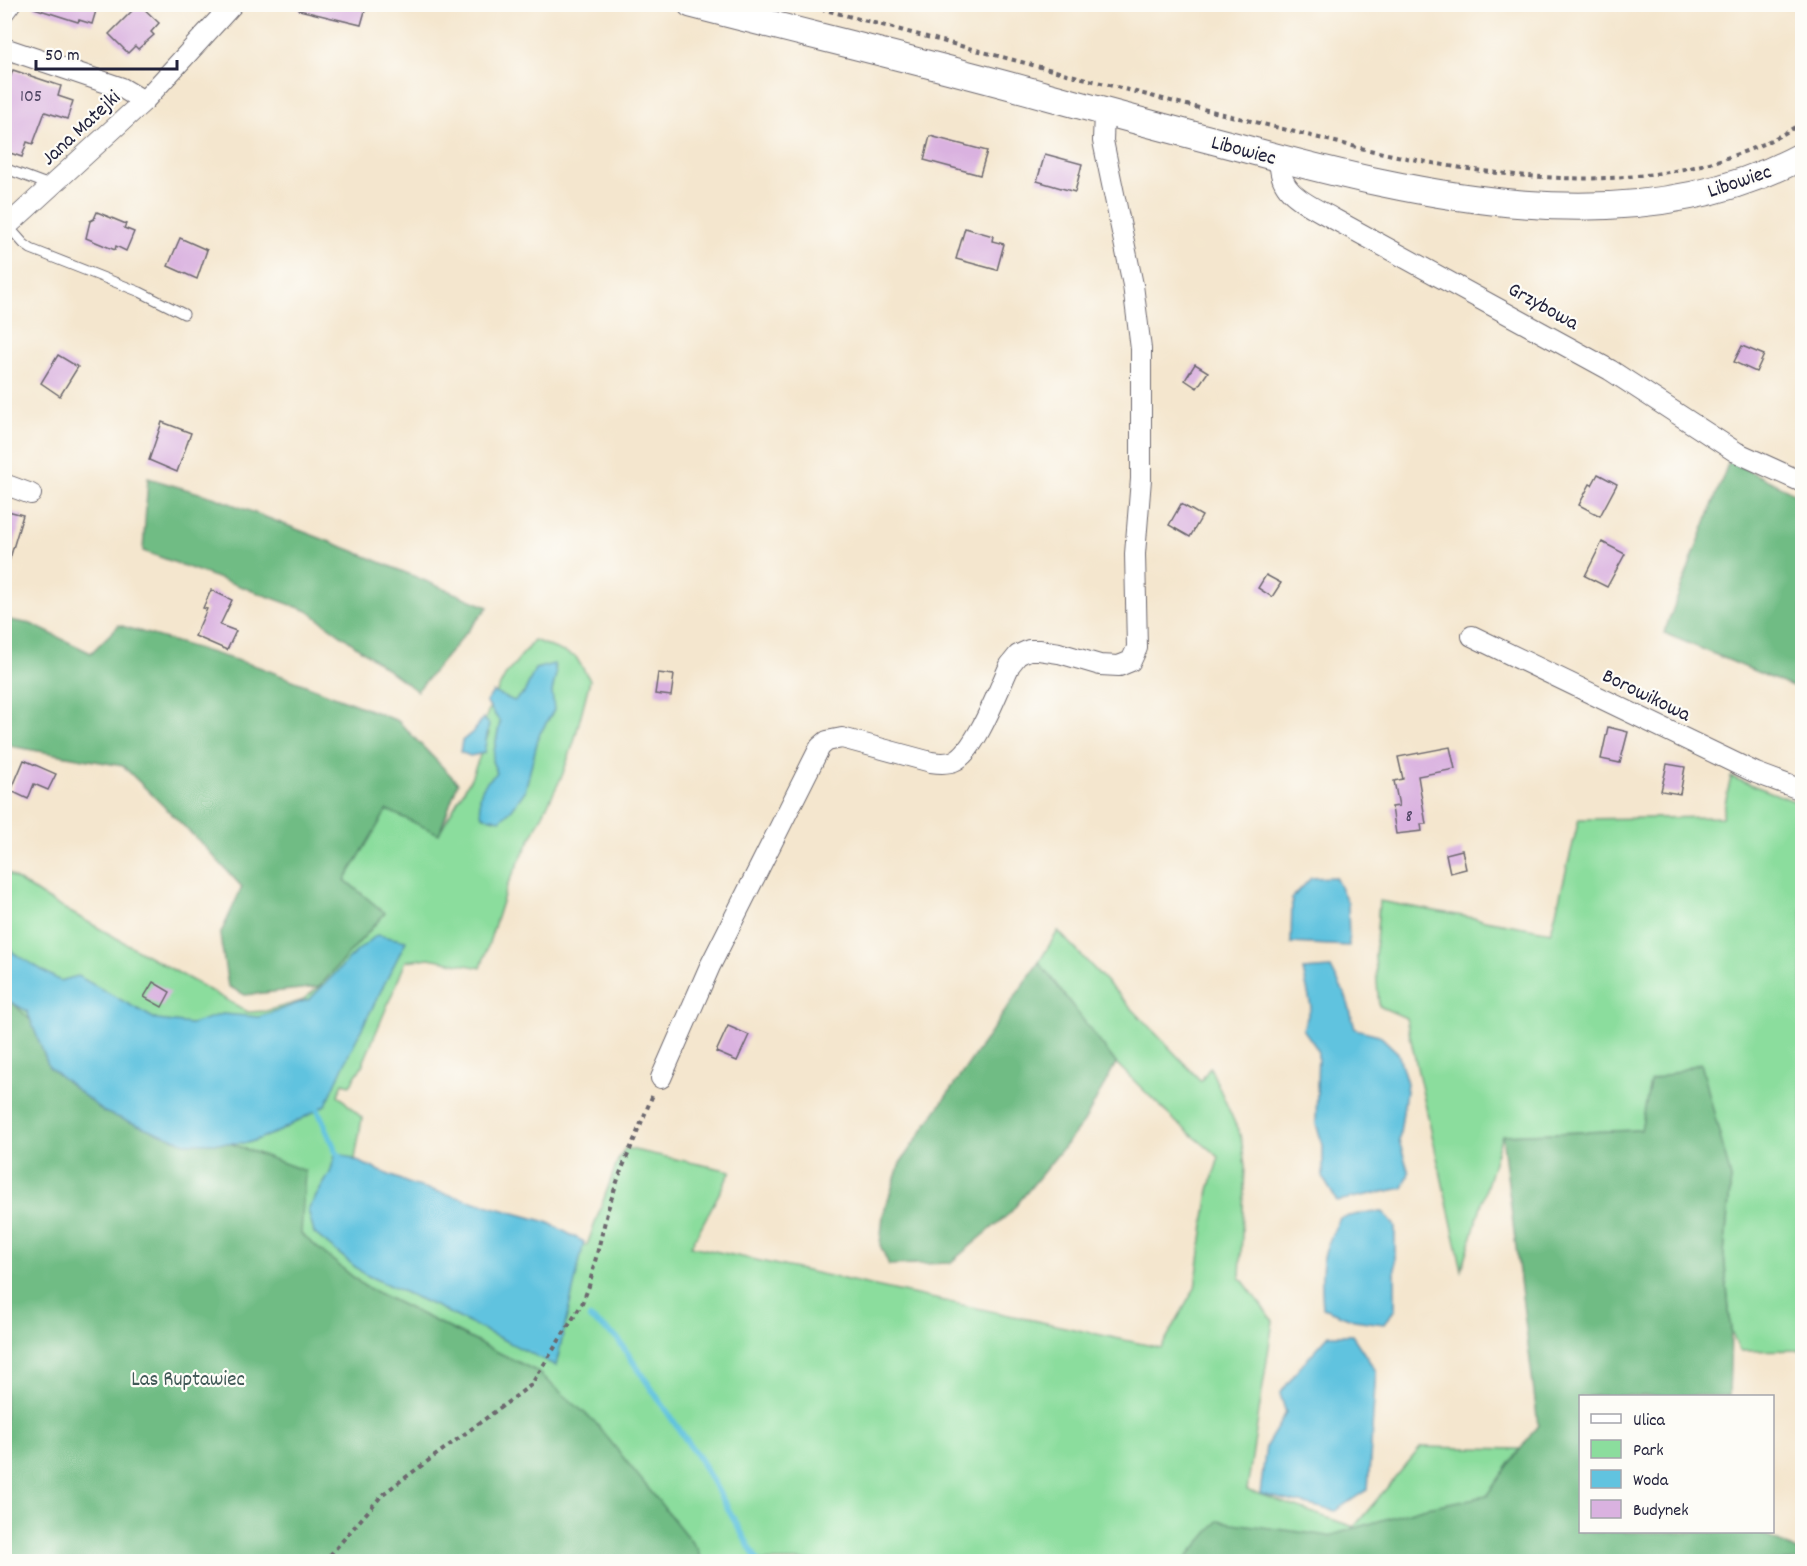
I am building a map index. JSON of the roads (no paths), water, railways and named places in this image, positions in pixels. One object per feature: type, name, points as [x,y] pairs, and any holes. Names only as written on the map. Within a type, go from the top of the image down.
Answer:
[{"type":"street","points":[[4,12],[10,4]]},
{"type":"street","name":"Jana Matejki","points":[[6,227],[144,101],[233,4]]},
{"type":"street","name":"Libowiec","points":[[691,4],[1013,86],[1280,159],[1360,178],[1457,196],[1552,206],[1629,206],[1690,196],[1733,185],[1803,156]]},
{"type":"street","points":[[4,48],[122,88],[144,101]]},
{"type":"street","points":[[661,1078],[710,966],[820,747],[827,741],[842,738],[939,764],[953,762],[971,746],[1010,665],[1018,655],[1029,650],[1050,651],[1100,665],[1119,666],[1125,665],[1135,655],[1138,639],[1135,554],[1141,479],[1141,349],[1133,285],[1103,141],[1104,111]]},
{"type":"street","name":"Grzybowa","points":[[1280,159],[1279,167],[1291,194],[1610,369],[1736,452],[1803,482]]},
{"type":"street","points":[[4,484],[31,494]]},
{"type":"street","name":"Borowikowa","points":[[1472,636],[1756,773],[1803,790]]},
{"type":"lane","points":[[4,168],[52,186]]},
{"type":"lane","points":[[6,227],[32,249],[140,292],[184,314]]},
{"type":"water","points":[[554,664],[556,674],[552,692],[554,710],[539,735],[525,791],[512,809],[500,820],[482,816],[481,792],[487,782],[497,773],[492,761],[500,722],[486,702],[493,692],[514,701],[524,693],[535,669]]},
{"type":"water","points":[[483,718],[489,724],[484,753],[470,756],[460,752],[462,741],[474,731]]},
{"type":"water","points":[[1335,877],[1348,903],[1349,946],[1291,943],[1292,898],[1311,878]]},
{"type":"water","points":[[5,935],[12,952],[60,981],[78,976],[157,1020],[191,1024],[222,1014],[259,1017],[310,999],[357,951],[377,935],[406,941],[326,1105],[280,1131],[248,1143],[185,1143],[104,1112],[49,1067],[27,1011],[5,999]]},
{"type":"water","points":[[1331,968],[1347,999],[1355,1029],[1379,1035],[1398,1053],[1407,1083],[1399,1141],[1409,1173],[1403,1188],[1337,1201],[1323,1178],[1323,1145],[1316,1124],[1318,1050],[1303,1029],[1311,1007],[1303,970]]},
{"type":"water","points":[[336,1152],[410,1184],[547,1222],[584,1242],[556,1366],[364,1274],[314,1233],[308,1210],[330,1173]]},
{"type":"water","points":[[1383,1212],[1395,1226],[1395,1309],[1384,1324],[1354,1320],[1323,1308],[1323,1261],[1325,1251],[1340,1218]]},
{"type":"water","points":[[1329,1335],[1352,1335],[1376,1371],[1368,1489],[1335,1511],[1260,1494],[1266,1446],[1286,1413],[1280,1394],[1300,1367]]},
{"type":"waterway","points":[[315,1103],[336,1152],[342,1158]]},
{"type":"waterway","points":[[590,1318],[617,1338],[702,1463],[758,1562]]},
{"type":"park label","name":"Las Ruptawiec","points":[[188,1378]]}]
